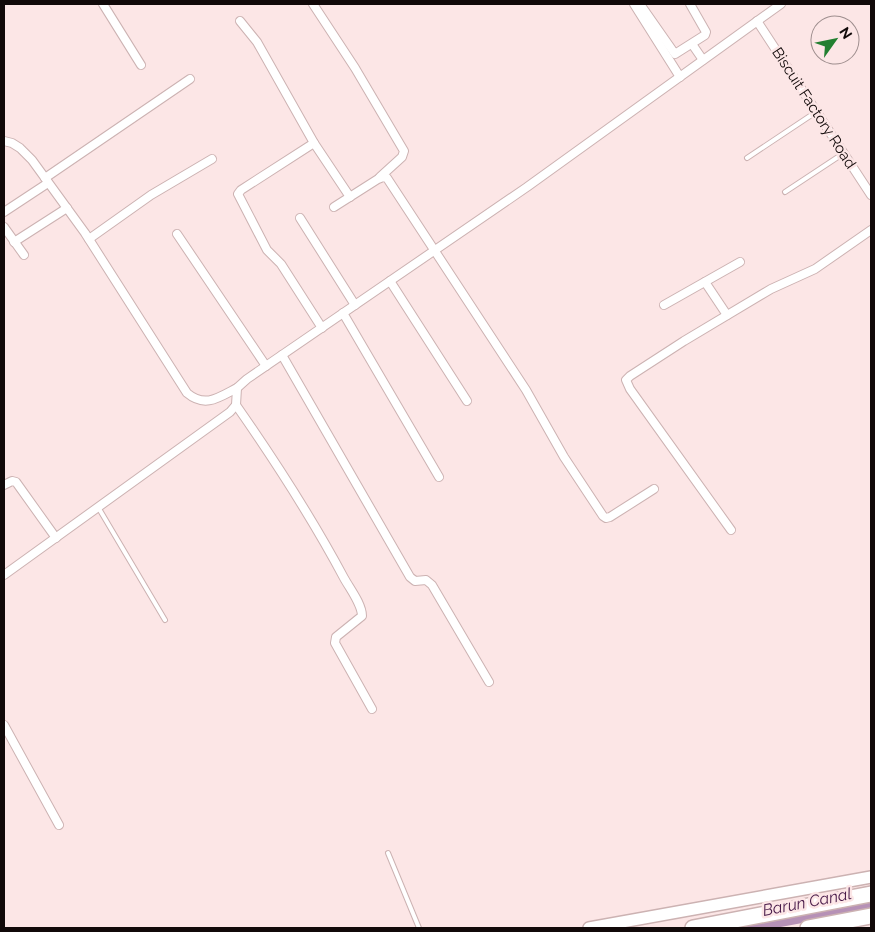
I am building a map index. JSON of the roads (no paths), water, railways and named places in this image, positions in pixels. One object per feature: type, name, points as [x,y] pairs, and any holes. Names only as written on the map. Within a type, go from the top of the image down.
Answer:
[{"type":"highway","points":[[693,928],[871,894]]},
{"type":"highway","points":[[808,928],[871,916]]},
{"type":"main road","points":[[589,928],[871,877]]},
{"type":"street","points":[[103,4],[141,65]]},
{"type":"street","points":[[313,4],[403,148],[404,155],[380,177],[334,207]]},
{"type":"street","points":[[634,4],[680,77]]},
{"type":"street","points":[[640,4],[675,54],[705,35],[706,32],[690,4]]},
{"type":"street","points":[[4,141],[20,148],[32,160],[89,239],[187,393],[194,399],[205,402],[219,398],[237,388],[266,366],[527,187],[781,4]]},
{"type":"street","points":[[240,21],[257,42],[314,143],[350,197]]},
{"type":"street","name":"Biscuit Factory Road","points":[[757,21],[871,195]]},
{"type":"street","points":[[692,44],[704,60]]},
{"type":"street","points":[[4,212],[190,79]]},
{"type":"street","points":[[314,143],[241,190],[238,194],[266,250],[281,264],[322,328]]},
{"type":"street","points":[[89,239],[151,195],[212,159]]},
{"type":"street","points":[[380,177],[385,177],[389,181],[435,250],[526,390],[543,417],[560,451],[603,516],[606,518],[610,517],[654,489]]},
{"type":"street","points":[[14,242],[67,208]]},
{"type":"street","points":[[300,218],[355,305]]},
{"type":"street","points":[[4,228],[24,255]]},
{"type":"street","points":[[731,530],[626,380],[659,357],[771,288],[783,282],[801,277],[815,269],[871,230]]},
{"type":"street","points":[[177,234],[266,366]]},
{"type":"street","points":[[664,305],[740,262]]},
{"type":"street","points":[[390,281],[467,401]]},
{"type":"street","points":[[705,282],[727,315]]},
{"type":"street","points":[[343,313],[439,477]]},
{"type":"street","points":[[282,355],[410,577],[415,581],[426,580],[432,585],[489,682]]},
{"type":"street","points":[[237,388],[236,405],[290,486],[335,561],[359,606],[362,616],[336,637],[335,643],[372,708]]},
{"type":"street","points":[[4,575],[230,412],[236,405]]},
{"type":"street","points":[[4,485],[12,481],[16,482],[56,538]]},
{"type":"street","points":[[4,725],[59,825]]},
{"type":"lane","points":[[747,158],[816,111]]},
{"type":"lane","points":[[785,192],[844,153]]},
{"type":"lane","points":[[98,507],[165,620]]},
{"type":"lane","points":[[388,853],[420,928]]},
{"type":"waterway","name":"Barun Canal","points":[[748,928],[871,905]]}]
